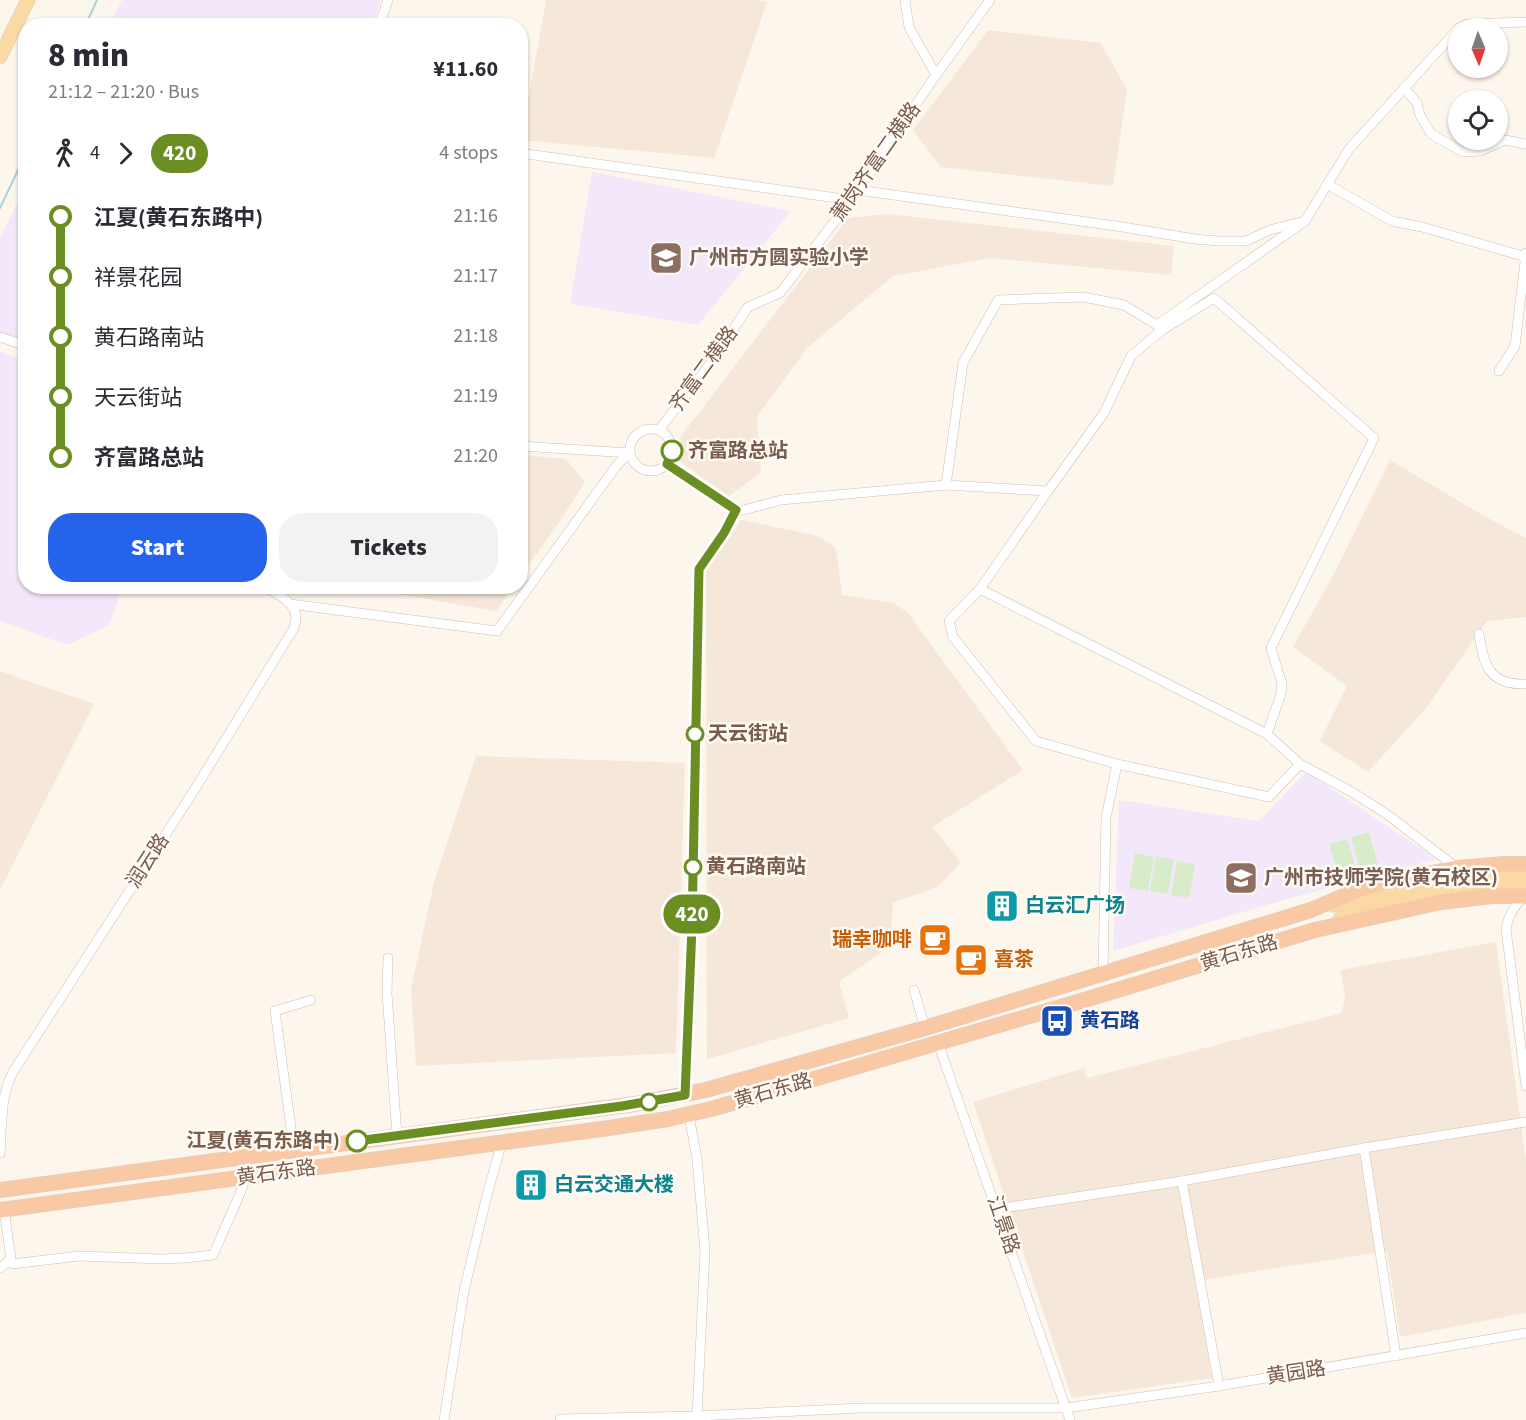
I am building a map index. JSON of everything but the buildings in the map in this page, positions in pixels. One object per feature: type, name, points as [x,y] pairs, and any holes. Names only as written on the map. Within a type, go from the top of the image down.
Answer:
[{"type":"highway","points":[[1311,910],[1385,882],[1457,868],[1526,864]]},
{"type":"highway","points":[[1316,930],[1441,902],[1525,892]]},
{"type":"highway","name":"黄石东路","points":[[0,1190],[635,1104],[685,1095],[925,1028],[1311,910]]},
{"type":"highway","name":"黄石东路","points":[[2,1210],[689,1115],[1316,930]]},
{"type":"main road","points":[[19,18],[28,0]]},
{"type":"main road","points":[[0,57],[18,20]]},
{"type":"main road","name":"黄石东路","points":[[1316,930],[1342,918],[1389,902],[1479,882],[1526,875]]},
{"type":"main road","name":"黄石东路","points":[[1311,910],[1439,882],[1479,882],[1525,892]]},
{"type":"street","points":[[382,18],[388,0]]},
{"type":"street","points":[[905,0],[909,27],[936,75]]},
{"type":"street","name":"萧岗齐富二横路","points":[[748,307],[780,293],[851,201],[990,0]]},
{"type":"street","points":[[1508,23],[1526,22]]},
{"type":"street","points":[[1300,764],[1269,797],[1117,764],[1035,741],[953,637],[949,621],[980,590],[1104,413],[1131,356],[1159,328],[1305,221],[1349,149],[1448,40]]},
{"type":"street","points":[[1404,88],[1417,103],[1420,115],[1431,134],[1463,152],[1481,152],[1505,140],[1526,144]]},
{"type":"street","points":[[528,154],[851,201]]},
{"type":"street","points":[[1327,184],[1392,221],[1526,255],[1515,346],[1499,372]]},
{"type":"street","points":[[858,190],[1219,241],[1246,241],[1270,230],[1305,221]]},
{"type":"street","points":[[946,485],[963,363],[998,300],[1083,297],[1124,305],[1159,328]]},
{"type":"street","points":[[1159,328],[1214,298],[1374,438],[1271,648],[1282,684],[1281,694],[1267,735]]},
{"type":"street","name":"齐富二横路","points":[[659,430],[712,361],[748,307]]},
{"type":"street","points":[[0,337],[18,343]]},
{"type":"street","points":[[646,429],[659,430],[667,436],[672,446],[671,456],[667,464],[659,469],[647,471],[633,462],[629,447],[635,435],[646,429]]},
{"type":"street","points":[[528,447],[629,453]]},
{"type":"street","points":[[528,589],[617,465],[629,453]]},
{"type":"street","points":[[667,464],[736,512]]},
{"type":"street","points":[[685,1095],[692,927],[699,569],[736,512],[781,500],[946,485],[1048,491]]},
{"type":"street","points":[[980,590],[1267,735],[1300,764],[1352,792],[1388,815],[1457,868]]},
{"type":"street","points":[[277,594],[290,604],[497,632],[524,594]]},
{"type":"street","name":"润云路","points":[[0,1153],[4,1097],[9,1079],[195,789],[294,628],[296,616],[290,604]]},
{"type":"street","points":[[1479,634],[1483,658],[1492,673],[1505,683],[1526,684]]},
{"type":"street","points":[[1104,973],[1106,818],[1117,764]]},
{"type":"street","points":[[1525,892],[1507,919],[1506,929],[1526,1086]]},
{"type":"street","points":[[388,958],[387,993],[397,1136]]},
{"type":"street","points":[[914,990],[925,1028]]},
{"type":"street","points":[[294,1150],[275,1011],[311,1000]]},
{"type":"street","name":"江景路","points":[[938,1043],[1070,1420]]},
{"type":"street","points":[[689,1115],[697,1160],[705,1251],[698,1416]]},
{"type":"street","points":[[997,1209],[1182,1181],[1526,1122]]},
{"type":"street","points":[[444,1420],[464,1291],[502,1142]]},
{"type":"street","points":[[1364,1148],[1396,1356]]},
{"type":"street","points":[[12,1264],[79,1256],[162,1259],[213,1255],[246,1177]]},
{"type":"street","points":[[1182,1181],[1219,1386]]},
{"type":"street","points":[[0,1268],[11,1259],[2,1210]]},
{"type":"street","name":"黄园路","points":[[560,1419],[698,1416],[861,1408],[1066,1408],[1219,1386],[1526,1333]]},
{"type":"shaded area","points":[[122,0],[381,0],[375,18],[113,18]]},
{"type":"shaded area","points":[[546,0],[755,0],[767,2],[714,158],[528,141],[528,101]]},
{"type":"shaded area","points":[[988,30],[1101,43],[1127,90],[1113,186],[941,167],[913,130]]},
{"type":"shaded area","name":"广州市方圆实验小学","points":[[592,172],[791,211],[698,325],[570,304]]},
{"type":"shaded area","points":[[18,202],[18,340],[0,334],[0,238]]},
{"type":"shaded area","points":[[888,214],[1174,246],[1171,275],[990,258],[893,276],[807,348],[757,417],[761,473],[729,496],[679,461],[681,436],[848,218]]},
{"type":"shaded area","points":[[0,352],[18,358],[18,594],[120,594],[109,625],[67,645],[0,621]]},
{"type":"shaded area","points":[[528,456],[566,459],[585,482],[528,566]]},
{"type":"shaded area","points":[[1390,460],[1484,516],[1526,538],[1526,617],[1487,621],[1426,708],[1368,772],[1320,741],[1347,686],[1293,647],[1335,572]]},
{"type":"shaded area","points":[[741,520],[818,536],[833,546],[836,549],[842,595],[894,603],[908,613],[1023,770],[932,827],[961,862],[939,886],[893,903],[890,946],[839,982],[849,1018],[707,1059],[706,572]]},
{"type":"shaded area","points":[[398,594],[508,594],[496,611]]},
{"type":"shaded area","points":[[0,671],[94,704],[0,890]]},
{"type":"shaded area","points":[[476,756],[685,763],[676,1053],[416,1066],[411,989],[434,882]]},
{"type":"shaded area","name":"广州市技师学院(黄石校区)","points":[[1306,772],[1437,859],[1294,897],[1113,951],[1119,800],[1259,821]]},
{"type":"shaded area","points":[[1496,942],[1526,1161],[1526,1313],[1400,1337],[1387,1251],[1195,1281],[1212,1378],[1072,1398],[973,1102],[1084,1068],[1087,1078],[1342,1013],[1345,994],[1340,970]]},
{"type":"green space","points":[[1369,832],[1378,865],[1360,871],[1351,837]]},
{"type":"green space","points":[[1347,839],[1357,872],[1339,877],[1329,844]]},
{"type":"green space","points":[[1135,853],[1154,857],[1148,891],[1129,888]]},
{"type":"green space","points":[[1156,856],[1174,860],[1168,894],[1150,891]]},
{"type":"green space","points":[[1177,861],[1195,864],[1189,898],[1171,895]]},
{"type":"waterway","points":[[89,18],[97,0]]},
{"type":"waterway","points":[[0,208],[18,170]]},
{"type":"bus line","name":"420","points":[[357,1141],[622,1106],[685,1095],[692,927],[699,569],[724,533],[736,510],[667,464],[672,451]]},
{"type":"place","name":"广州市方圆实验小学","points":[[666,258]]},
{"type":"place","name":"齐富路总站","points":[[672,451]]},
{"type":"place","name":"天云街站","points":[[695,734]]},
{"type":"place","name":"黄石路南站","points":[[693,867]]},
{"type":"place","name":"广州市技师学院(黄石校区)","points":[[1241,878]]},
{"type":"place","name":"白云汇广场","points":[[1002,906]]},
{"type":"place","name":"瑞幸咖啡","points":[[935,940]]},
{"type":"place","name":"喜茶","points":[[971,960]]},
{"type":"place","name":"黄石路","points":[[1057,1021]]},
{"type":"place","name":"江夏(黄石东路中)","points":[[357,1141]]},
{"type":"place","name":"白云交通大楼","points":[[531,1185]]}]
